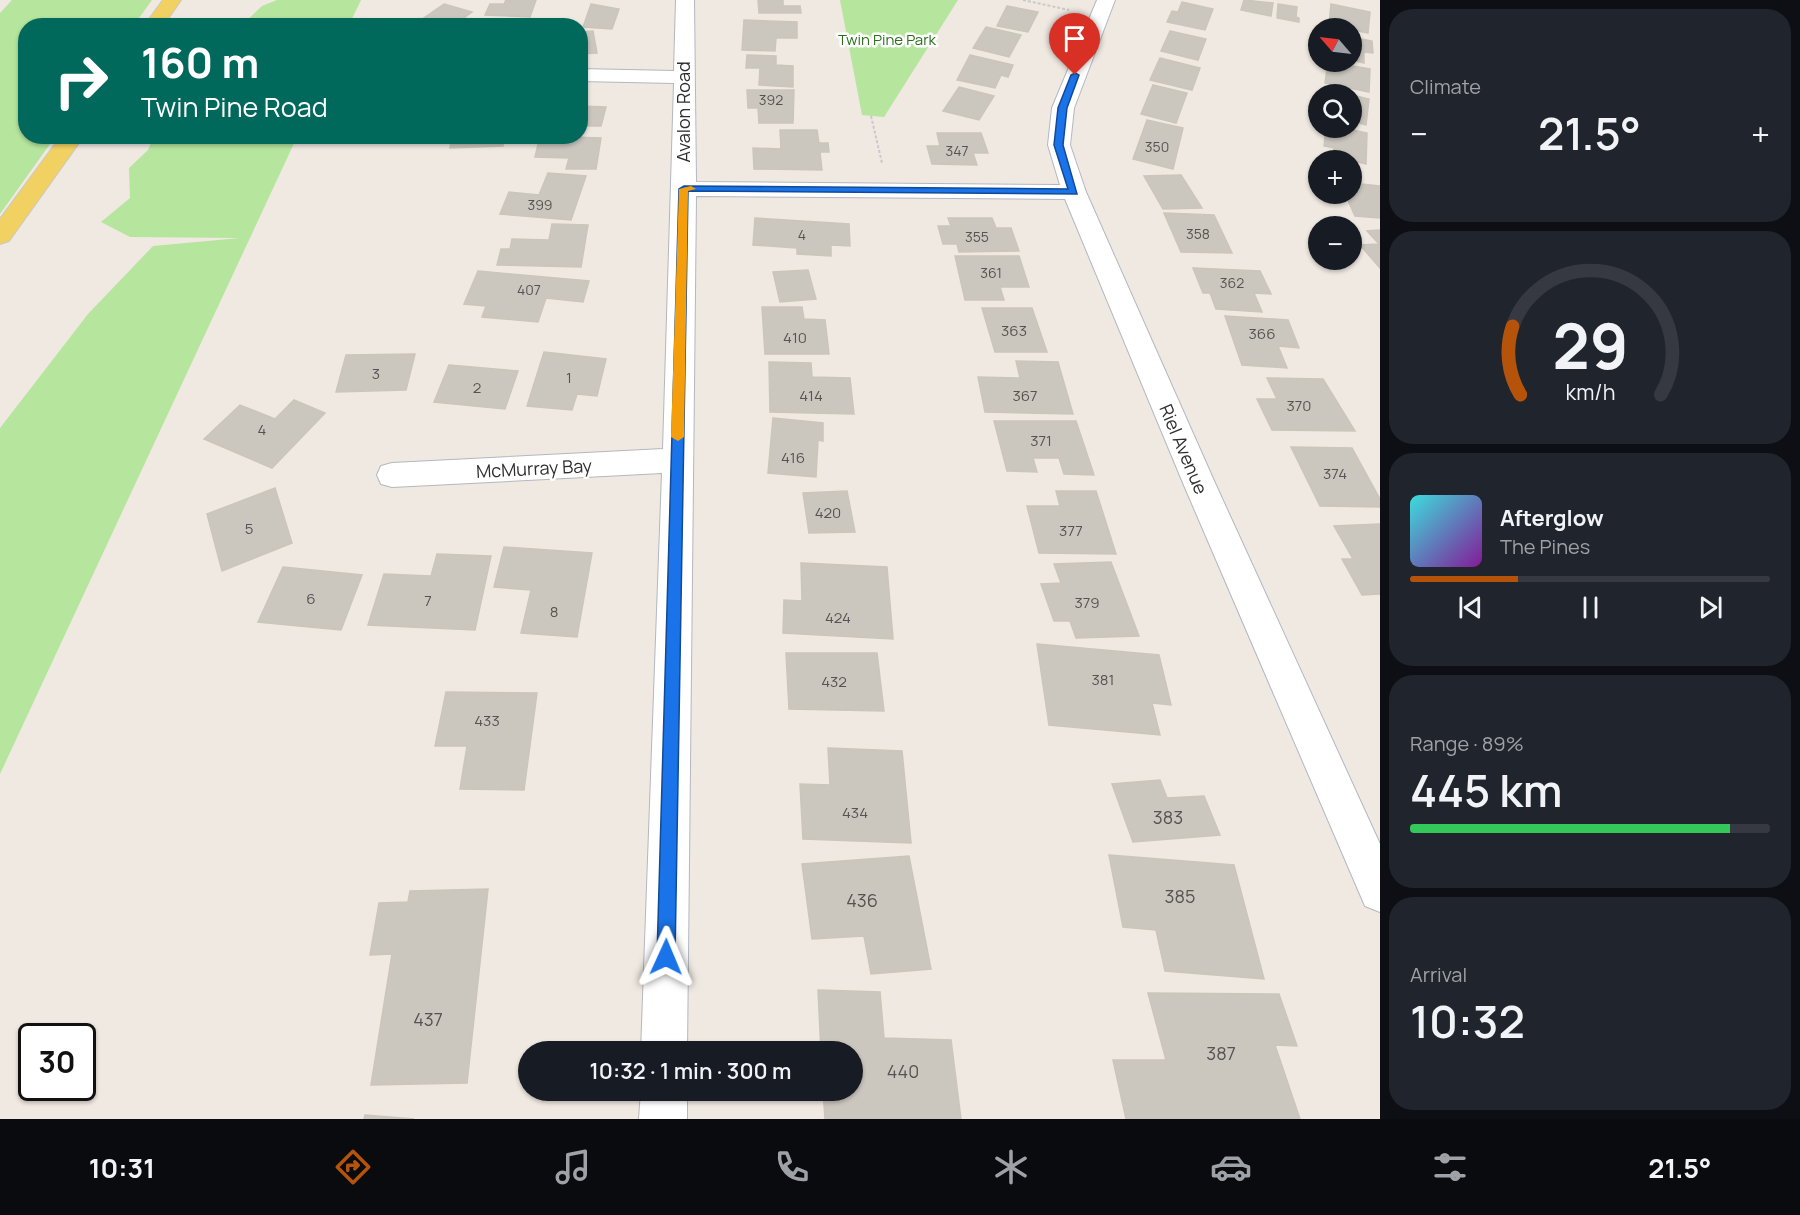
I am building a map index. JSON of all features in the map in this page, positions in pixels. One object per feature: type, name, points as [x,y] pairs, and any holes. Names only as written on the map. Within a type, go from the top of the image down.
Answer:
[{"type":"main road","points":[[159,18],[172,0]]},
{"type":"main road","points":[[0,236],[67,144]]},
{"type":"street","name":"Avalon Road","points":[[664,1041],[684,189],[682,77],[685,0]]},
{"type":"street","name":"Riel Avenue","points":[[1106,0],[1063,108],[1059,145],[1074,192],[1199,483],[1379,886]]},
{"type":"street","points":[[588,75],[682,77]]},
{"type":"street","points":[[684,189],[1074,192]]},
{"type":"street","name":"McMurray Bay","points":[[392,475],[677,460]]},
{"type":"street","points":[[663,1119],[664,1101]]},
{"type":"path","points":[[1023,0],[1069,10]]},
{"type":"path","points":[[871,116],[889,190]]},
{"type":"green space","points":[[12,0],[152,0],[139,18],[18,18],[18,144],[50,144],[0,214],[0,13]]},
{"type":"green space","points":[[277,0],[361,0],[352,18],[249,18],[262,6]]},
{"type":"green space","name":"Twin Pine Park","points":[[840,0],[958,0],[884,117],[862,115]]},
{"type":"green space","points":[[151,144],[294,144],[0,774],[0,428],[88,314],[153,246],[240,238],[130,237],[101,222],[130,198],[129,168],[148,150]]},
{"type":"building","points":[[506,0],[536,0],[530,17],[485,15],[490,4],[504,4]]},
{"type":"building","points":[[758,0],[783,0],[783,6],[800,6],[801,13],[759,13]]},
{"type":"building","points":[[1244,0],[1273,3],[1271,16],[1241,10]]},
{"type":"building","points":[[1182,2],[1213,9],[1205,30],[1167,22],[1172,11],[1178,12]]},
{"type":"building","points":[[444,4],[472,12],[464,18],[424,18]]},
{"type":"building","points":[[591,4],[619,9],[612,29],[588,27],[588,18],[586,18]]},
{"type":"building","points":[[1278,4],[1297,7],[1296,17],[1299,18],[1299,22],[1277,18]]},
{"type":"building","points":[[1331,4],[1370,12],[1368,33],[1362,32],[1362,18],[1330,18]]},
{"type":"building","points":[[1007,6],[1038,12],[1028,32],[997,26]]},
{"type":"building","points":[[744,20],[797,22],[797,38],[776,38],[775,51],[742,50]]},
{"type":"building","points":[[986,27],[1021,35],[1009,57],[973,48]]},
{"type":"building","points":[[588,31],[593,31],[597,53],[588,54]]},
{"type":"building","points":[[1170,31],[1206,39],[1198,60],[1161,51]]},
{"type":"building","points":[[1362,39],[1372,41],[1373,53],[1364,52],[1364,63],[1362,62]]},
{"type":"building","points":[[747,55],[776,56],[776,65],[793,66],[793,87],[759,85],[760,68],[746,68]]},
{"type":"building","points":[[970,55],[1013,65],[1008,77],[1001,75],[995,88],[957,80]]},
{"type":"building","points":[[1160,58],[1200,68],[1192,90],[1150,80]]},
{"type":"building","points":[[1362,68],[1370,69],[1369,92],[1362,91],[1362,84],[1325,83],[1327,72],[1362,72]]},
{"type":"building","points":[[1153,85],[1187,93],[1176,123],[1141,114]]},
{"type":"building","points":[[959,87],[994,96],[979,120],[943,111]]},
{"type":"building","points":[[747,90],[794,90],[793,123],[759,123],[758,108],[748,108]]},
{"type":"building","points":[[1362,97],[1369,99],[1366,125],[1362,124]]},
{"type":"building","points":[[588,106],[606,107],[601,126],[588,126]]},
{"type":"building","points":[[1147,120],[1183,128],[1173,169],[1133,159]]},
{"type":"building","points":[[780,130],[817,130],[819,143],[828,143],[829,152],[820,152],[822,170],[754,169],[753,148],[781,149]]},
{"type":"building","points":[[1362,132],[1367,133],[1366,164],[1362,163],[1362,150],[1334,150],[1334,148],[1324,146],[1325,138],[1362,138]]},
{"type":"building","points":[[937,133],[981,133],[988,153],[973,153],[977,165],[932,164],[927,146],[940,146]]},
{"type":"building","points":[[588,138],[601,138],[596,169],[566,169],[569,158],[535,157],[538,144],[588,144]]},
{"type":"building","points":[[451,144],[503,144],[503,146],[450,148]]},
{"type":"building","points":[[548,173],[586,176],[571,220],[500,214],[509,192],[539,195]]},
{"type":"building","points":[[1181,175],[1202,208],[1163,209],[1144,176]]},
{"type":"building","points":[[1362,184],[1380,186],[1380,218],[1355,216],[1350,204],[1362,204]]},
{"type":"building","points":[[1164,213],[1214,215],[1232,253],[1181,252]]},
{"type":"building","points":[[755,218],[849,224],[850,246],[831,245],[831,256],[797,254],[797,248],[753,245]]},
{"type":"building","points":[[948,218],[992,218],[996,228],[1011,228],[1019,251],[959,252],[957,244],[943,244],[938,226],[951,226]]},
{"type":"building","points":[[552,224],[588,225],[581,267],[497,265],[501,249],[510,249],[512,239],[549,240]]},
{"type":"building","points":[[1380,230],[1380,268],[1362,247],[1362,245],[1379,244],[1367,231]]},
{"type":"building","points":[[955,256],[1019,256],[1029,287],[1000,287],[1004,300],[965,300]]},
{"type":"building","points":[[1193,268],[1260,271],[1271,294],[1254,293],[1262,312],[1216,309],[1210,293],[1203,293]]},
{"type":"building","points":[[808,270],[816,299],[780,302],[773,272]]},
{"type":"building","points":[[478,271],[589,281],[583,302],[546,298],[538,322],[482,317],[486,306],[464,304]]},
{"type":"building","points":[[762,307],[802,307],[804,319],[825,320],[829,354],[765,354]]},
{"type":"building","points":[[982,308],[1032,308],[1047,352],[995,352]]},
{"type":"building","points":[[1225,316],[1288,320],[1299,348],[1278,346],[1287,368],[1242,365]]},
{"type":"building","points":[[544,352],[606,359],[597,396],[577,394],[572,410],[527,406]]},
{"type":"building","points":[[415,354],[406,390],[336,392],[346,355]]},
{"type":"building","points":[[1016,361],[1058,362],[1073,414],[985,412],[978,377],[1020,378]]},
{"type":"building","points":[[769,362],[811,363],[812,377],[850,378],[854,414],[770,412]]},
{"type":"building","points":[[449,365],[518,371],[505,409],[434,402]]},
{"type":"building","points":[[1267,378],[1323,379],[1355,431],[1272,430],[1257,399],[1277,399]]},
{"type":"building","points":[[294,400],[325,413],[272,468],[204,439],[240,405],[275,419]]},
{"type":"building","points":[[773,418],[823,423],[823,441],[818,440],[816,477],[768,473]]},
{"type":"building","points":[[994,421],[1076,421],[1094,475],[1064,474],[1059,458],[1033,458],[1037,472],[1007,471]]},
{"type":"building","points":[[1291,447],[1352,448],[1380,499],[1380,507],[1320,506]]},
{"type":"building","points":[[275,488],[292,543],[222,571],[207,514]]},
{"type":"building","points":[[847,491],[855,532],[809,533],[803,493]]},
{"type":"building","points":[[1056,491],[1096,491],[1116,554],[1039,553],[1027,506],[1060,506]]},
{"type":"building","points":[[1380,524],[1380,594],[1362,595],[1342,559],[1353,559],[1334,526]]},
{"type":"building","points":[[504,547],[592,553],[577,637],[521,633],[531,590],[494,587]]},
{"type":"building","points":[[437,554],[491,556],[475,630],[368,625],[384,574],[431,576]]},
{"type":"building","points":[[1111,562],[1139,636],[1076,638],[1070,621],[1054,621],[1041,584],[1061,583],[1054,564]]},
{"type":"building","points":[[801,563],[887,567],[893,639],[783,633],[784,600],[802,601]]},
{"type":"building","points":[[283,567],[362,575],[341,630],[258,622]]},
{"type":"building","points":[[1037,644],[1159,655],[1171,705],[1152,703],[1160,735],[1049,725]]},
{"type":"building","points":[[786,653],[877,653],[884,711],[789,709]]},
{"type":"building","points":[[446,692],[537,693],[524,790],[460,789],[467,746],[435,746]]},
{"type":"building","points":[[828,748],[902,751],[911,843],[803,839],[800,784],[830,785]]},
{"type":"building","points":[[1160,780],[1167,798],[1204,796],[1220,835],[1133,842],[1112,784]]},
{"type":"building","points":[[1109,855],[1234,865],[1264,979],[1165,971],[1156,930],[1123,927]]},
{"type":"building","points":[[909,856],[931,969],[871,974],[864,936],[812,939],[802,864]]},
{"type":"building","points":[[488,889],[467,1083],[371,1085],[392,954],[370,955],[379,903],[408,902],[410,891]]},
{"type":"building","points":[[818,990],[880,992],[884,1038],[951,1040],[961,1119],[825,1119],[824,1101],[863,1101],[863,1041],[820,1041]]},
{"type":"building","points":[[1148,993],[1279,994],[1297,1046],[1275,1045],[1300,1119],[1126,1119],[1113,1060],[1166,1060]]},
{"type":"building","points":[[365,1115],[414,1119],[364,1119]]},
{"type":"slow traffic","points":[[678,437],[684,189],[691,189]]},
{"type":"route","points":[[666,957],[684,189],[1074,192],[1059,145],[1063,108],[1075,75]]}]
